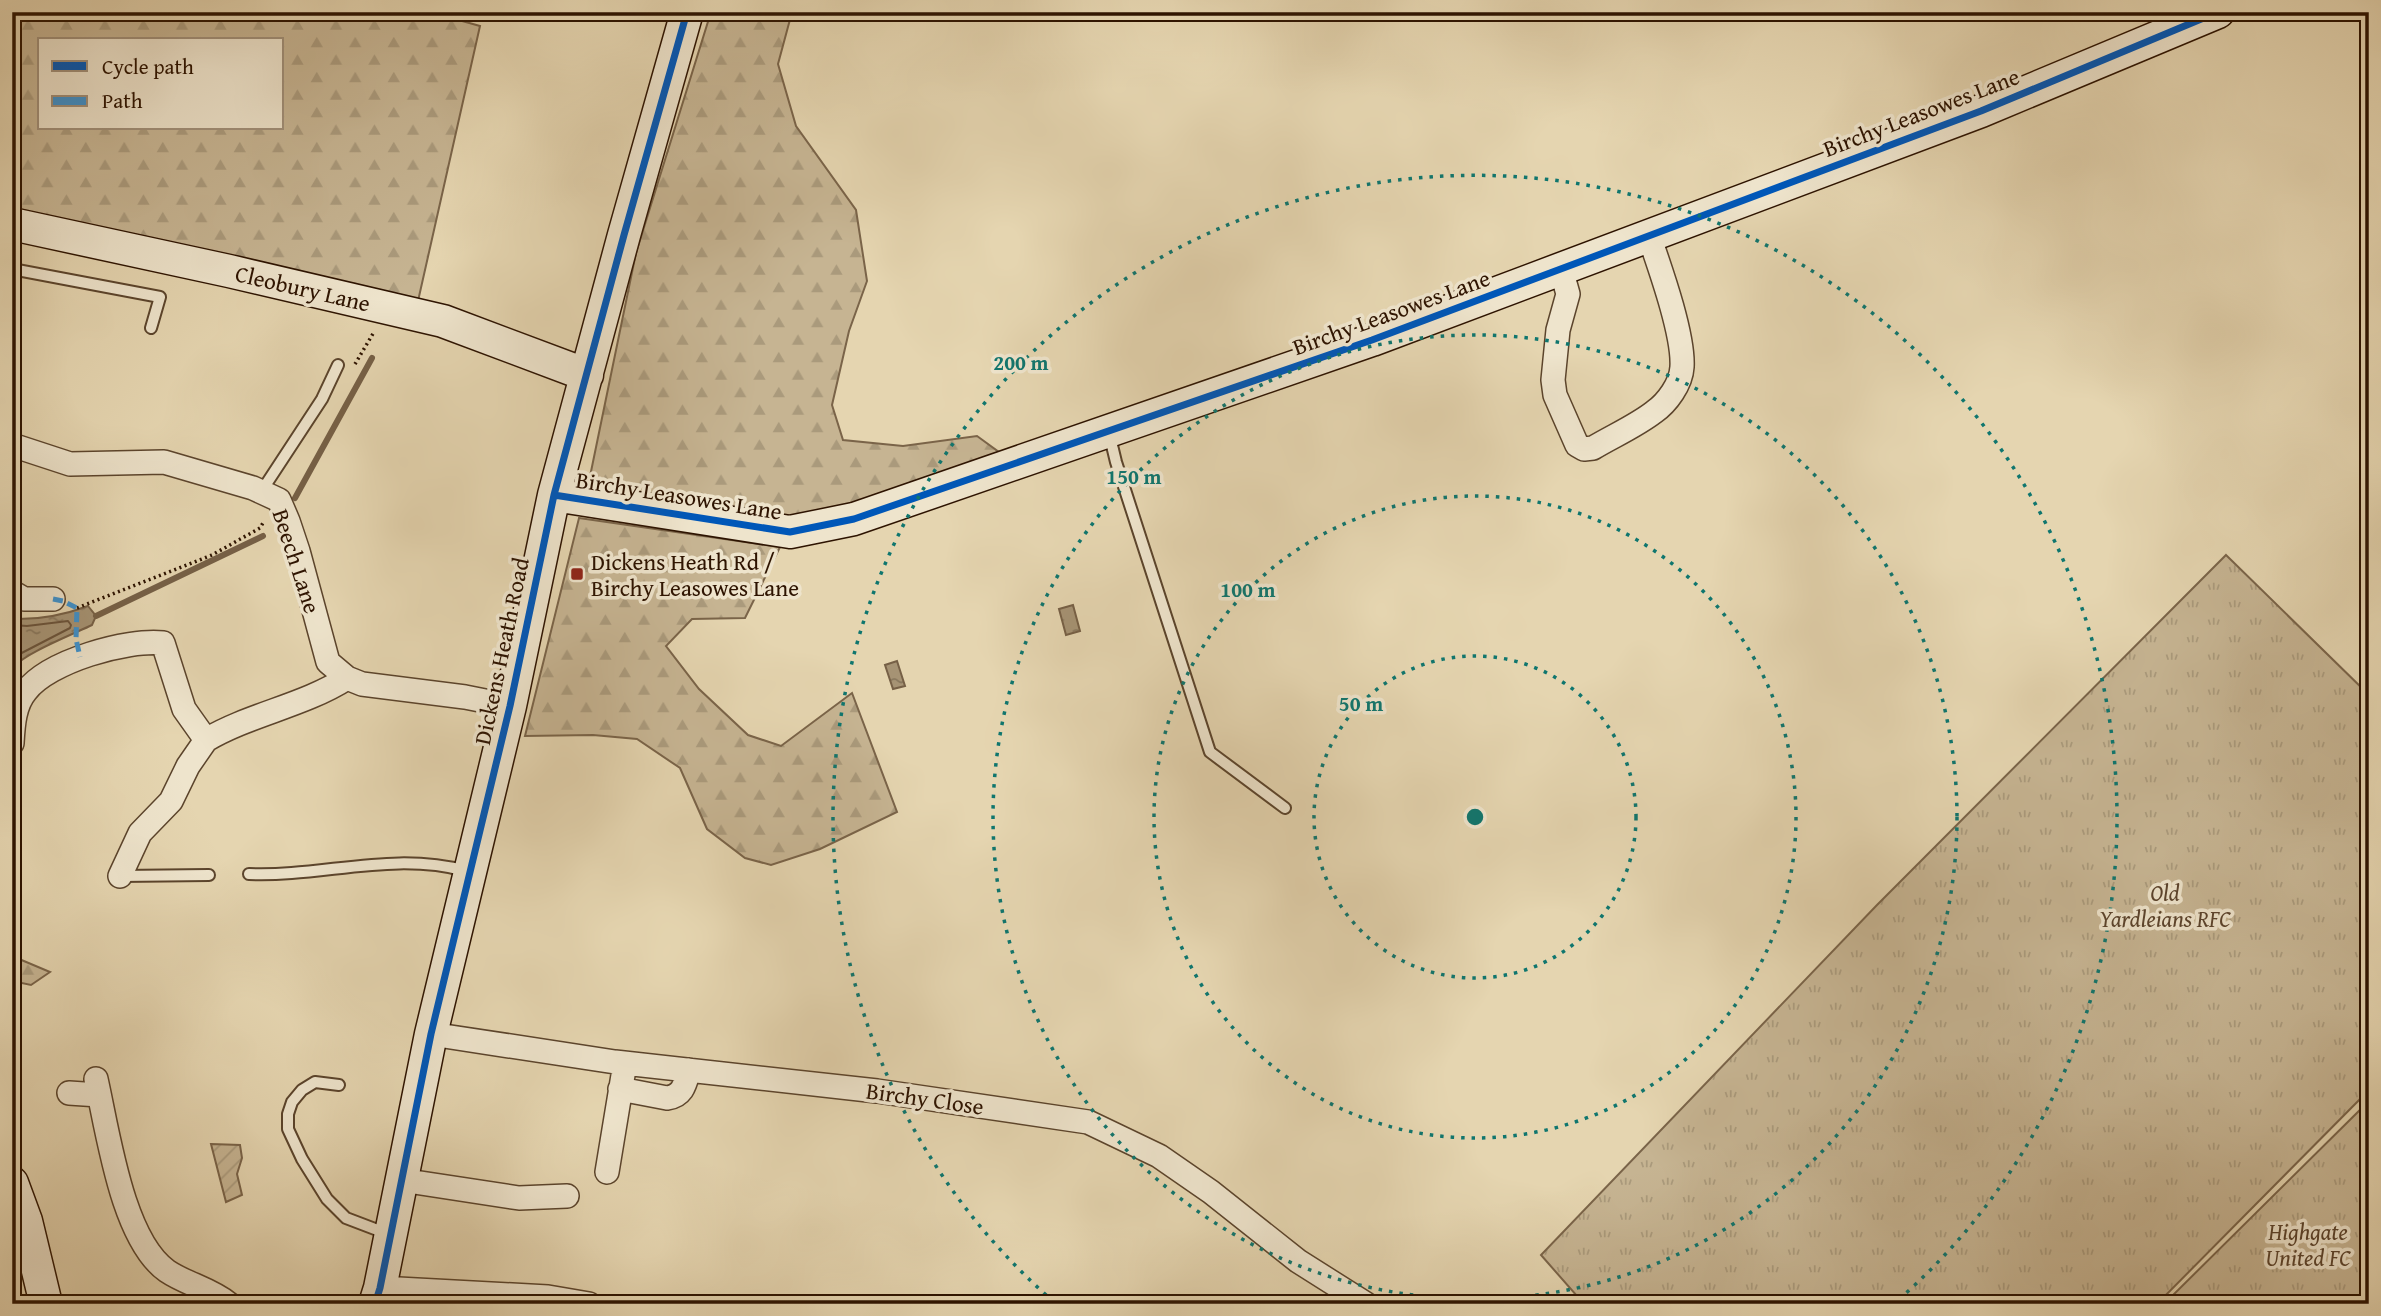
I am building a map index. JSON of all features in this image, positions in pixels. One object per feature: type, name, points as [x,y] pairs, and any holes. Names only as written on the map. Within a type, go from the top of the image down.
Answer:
[{"type":"street","name":"Dickens Heath Road","points":[[377,1296],[431,1034],[510,706],[554,495],[687,12]]},
{"type":"street","name":"Birchy Leasowes Lane","points":[[554,495],[790,531],[818,528],[855,519],[1372,340],[1980,111],[2218,12]]},
{"type":"street","name":"Cleobury Lane","points":[[12,224],[443,321],[587,375]]},
{"type":"street","points":[[1561,269],[1568,294],[1558,330],[1553,380],[1555,396],[1577,445],[1584,449],[1593,448],[1655,412],[1668,399],[1683,369],[1680,342],[1649,236]]},
{"type":"street","name":"Beech Lane","points":[[12,445],[70,464],[164,463],[185,467],[270,496],[288,521],[327,662],[347,678]]},
{"type":"street","points":[[12,592],[24,599],[53,599]]},
{"type":"street","points":[[12,743],[13,718],[26,691],[56,667],[80,657],[145,641],[163,643],[184,709],[206,740]]},
{"type":"street","points":[[120,876],[140,833],[171,801],[188,766],[206,740],[239,724],[330,689],[347,678],[362,684],[465,697],[510,706]]},
{"type":"street","name":"Birchy Close","points":[[431,1034],[625,1063],[877,1091],[1088,1122],[1159,1156],[1211,1192],[1298,1261],[1366,1304]]},
{"type":"street","points":[[607,1172],[625,1063]]},
{"type":"street","points":[[620,1089],[674,1097],[681,1092],[690,1070]]},
{"type":"street","points":[[69,1093],[98,1087],[121,1189],[144,1247],[167,1271],[229,1304]]},
{"type":"street","points":[[401,1180],[519,1198],[567,1196]]},
{"type":"street","points":[[12,1183],[26,1221],[46,1304]]},
{"type":"street","points":[[377,1296],[548,1297],[589,1304]]},
{"type":"lane","points":[[12,269],[160,297],[150,328]]},
{"type":"lane","points":[[270,496],[338,365]]},
{"type":"lane","points":[[1108,432],[1210,752],[1285,808]]},
{"type":"lane","points":[[249,874],[272,875],[373,863],[442,864],[469,872]]},
{"type":"lane","points":[[120,876],[209,875]]},
{"type":"lane","points":[[339,1085],[315,1082],[302,1090],[292,1102],[288,1114],[288,1129],[302,1159],[327,1199],[346,1218],[390,1235]]},
{"type":"path","points":[[351,370],[377,326]]},
{"type":"path","points":[[77,608],[212,555],[260,528],[270,496]]},
{"type":"green space","points":[[12,12],[430,12],[480,26],[418,301],[12,209]]},
{"type":"green space","points":[[711,12],[792,12],[778,64],[796,126],[856,210],[867,281],[849,331],[832,405],[843,440],[903,446],[977,436],[1003,455],[806,522],[587,491],[636,253]]},
{"type":"green space","points":[[579,518],[780,547],[745,618],[692,619],[666,646],[699,689],[748,735],[781,746],[852,693],[897,812],[820,849],[771,865],[745,858],[707,829],[680,768],[637,739],[593,735],[525,736]]},
{"type":"green space","name":"Old Yardleians RFC","points":[[2226,555],[2369,695],[2369,1090],[2157,1304],[1584,1304],[1541,1255],[1877,905]]},
{"type":"green space","points":[[12,956],[50,972],[31,985],[12,981]]},
{"type":"green space","name":"Highgate United FC","points":[[2369,1101],[2369,1304],[2164,1304]]},
{"type":"green space","points":[[211,1144],[240,1145],[242,1158],[237,1174],[242,1195],[226,1202]]},
{"type":"water","points":[[1073,605],[1080,631],[1066,635],[1059,609]]},
{"type":"water","points":[[88,606],[96,616],[92,625],[24,658],[12,670],[12,619],[51,616]]},
{"type":"water","points":[[897,661],[905,686],[893,689],[885,665]]},
{"type":"waterway","points":[[295,498],[372,358]]},
{"type":"waterway","points":[[96,616],[263,536]]},
{"type":"marked path","points":[[53,599],[77,608],[76,639],[80,657]]},
{"type":"cycle path","points":[[375,1304],[431,1034],[510,706],[554,495],[687,12]]},
{"type":"cycle path","points":[[554,495],[790,532],[854,519],[1372,340],[1981,111],[2218,12]]},
{"type":"place","name":"Dickens Heath Rd / Birchy Leasowes Lane","points":[[577,574]]}]
